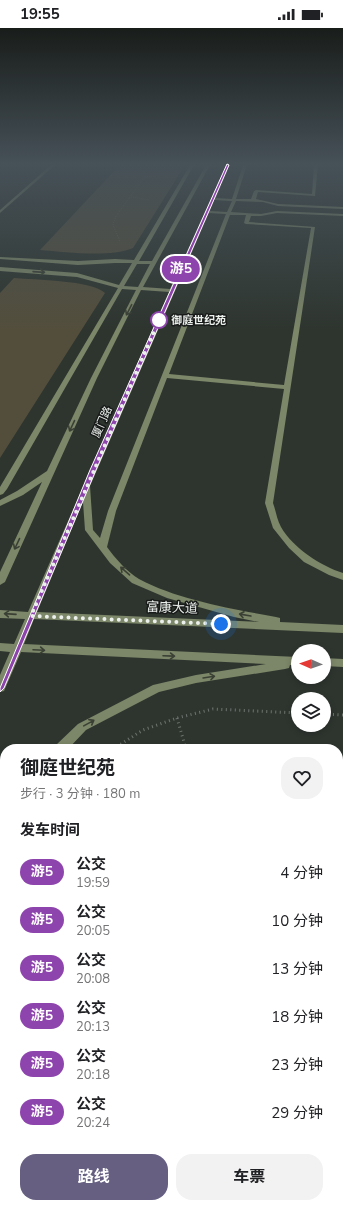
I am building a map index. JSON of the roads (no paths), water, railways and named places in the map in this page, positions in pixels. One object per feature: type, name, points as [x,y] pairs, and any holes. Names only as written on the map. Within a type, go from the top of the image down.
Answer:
[{"type":"street","points":[[0,492],[160,220]]},
{"type":"street","name":"厦门路","points":[[0,582],[94,378],[178,220]]},
{"type":"street","name":"厦门路","points":[[0,688],[87,484],[203,220]]},
{"type":"street","points":[[102,547],[112,511],[225,220]]},
{"type":"street","points":[[247,220],[246,223],[313,227],[269,503],[277,528],[292,546],[307,560],[332,573],[343,576]]},
{"type":"street","points":[[0,258],[84,263],[137,260],[154,263]]},
{"type":"street","points":[[76,275],[84,263]]},
{"type":"street","points":[[0,269],[76,275],[120,287],[172,291]]},
{"type":"street","points":[[165,376],[288,386]]},
{"type":"street","points":[[0,503],[20,493],[50,473]]},
{"type":"street","points":[[87,484],[89,530],[113,561],[136,581],[170,596],[234,613],[311,627]]},
{"type":"street","name":"富康大道","points":[[0,614],[343,629]]},
{"type":"street","points":[[0,648],[291,662]]},
{"type":"street","points":[[331,662],[343,663]]},
{"type":"street","points":[[65,744],[82,727],[157,688],[196,679],[291,663]]},
{"type":"place","name":"御庭世纪苑","points":[[159,320]]}]
